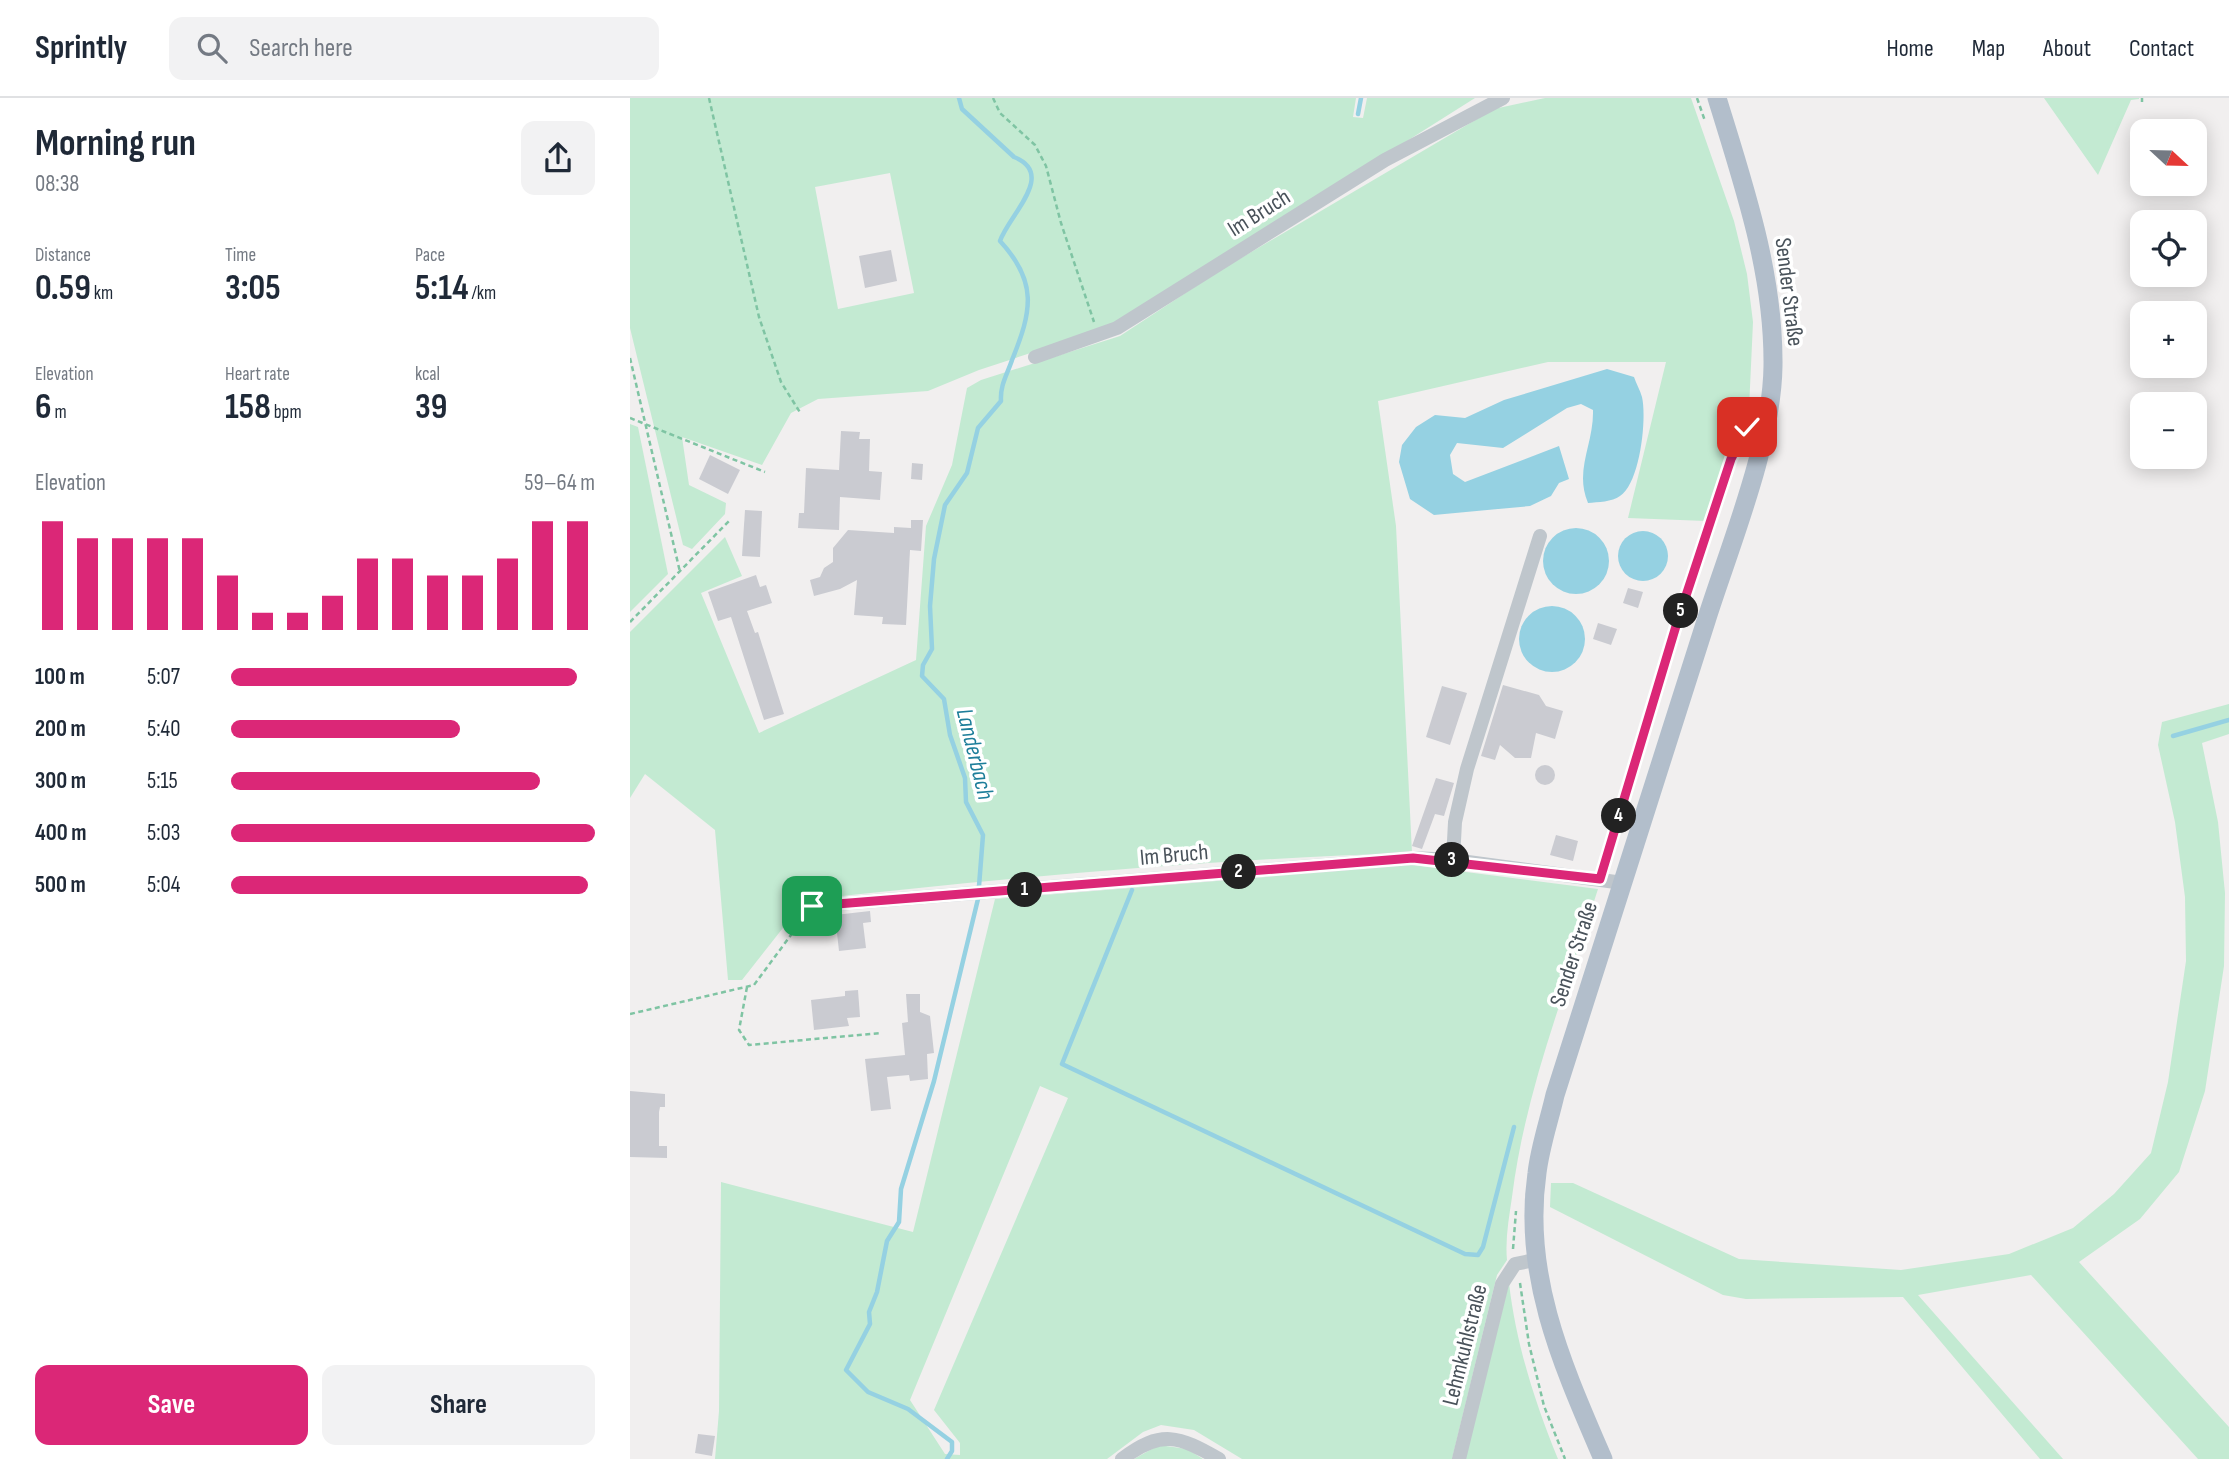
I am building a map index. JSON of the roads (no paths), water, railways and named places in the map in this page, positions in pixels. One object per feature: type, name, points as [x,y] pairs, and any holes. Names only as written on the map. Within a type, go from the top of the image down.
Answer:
[{"type":"main road","name":"Sender Straße","points":[[1603,1459],[1559,1356],[1546,1318],[1535,1260],[1537,1172],[1549,1121],[1757,458],[1773,370],[1773,323],[1766,272],[1755,225],[1717,98]]},
{"type":"street","name":"Im Bruch","points":[[1035,357],[1099,335],[1143,314],[1385,160],[1503,98]]},
{"type":"street","points":[[1453,860],[1455,822],[1467,769],[1540,537]]},
{"type":"street","name":"Im Bruch","points":[[812,906],[1413,858],[1453,860],[1623,883]]},
{"type":"street","name":"Lehmkuhlstraße","points":[[1459,1459],[1502,1284],[1515,1264],[1535,1260]]},
{"type":"street","points":[[1122,1459],[1148,1441],[1172,1437],[1219,1459]]},
{"type":"water","points":[[1607,369],[1634,377],[1643,407],[1643,435],[1637,465],[1627,489],[1617,498],[1588,503],[1583,479],[1593,410],[1581,404],[1567,408],[1503,448],[1457,443],[1450,455],[1453,474],[1465,482],[1559,446],[1569,479],[1559,483],[1551,496],[1530,506],[1434,515],[1410,499],[1399,462],[1402,445],[1416,427],[1435,415],[1465,418],[1504,400]]},
{"type":"water","points":[[1570,528],[1582,528],[1594,533],[1604,543],[1609,561],[1607,574],[1594,589],[1582,594],[1570,594],[1558,589],[1548,579],[1543,567],[1543,555],[1548,543],[1558,533]]},
{"type":"water","points":[[1643,531],[1661,538],[1668,556],[1661,574],[1643,581],[1625,574],[1618,556],[1625,538]]},
{"type":"water","points":[[1552,606],[1565,608],[1580,621],[1585,639],[1583,652],[1570,667],[1552,672],[1539,670],[1524,657],[1519,639],[1521,626],[1534,611]]},
{"type":"waterway","name":"Landerbach","points":[[947,1459],[952,1451],[952,1442],[908,1409],[868,1392],[846,1370],[870,1324],[869,1312],[877,1292],[887,1241],[899,1222],[901,1189],[934,1081],[978,899],[983,835],[966,802],[965,778],[950,735],[944,699],[922,676],[923,665],[932,649],[930,606],[934,559],[945,505],[967,473],[978,428],[1001,401],[1003,385],[1024,327],[1028,298],[1026,284],[1021,270],[1000,241],[1026,196],[1031,184],[1031,174],[1026,164],[1014,157],[962,109],[959,98]]},
{"type":"waterway","points":[[1358,114],[1361,98]]},
{"type":"waterway","points":[[2173,736],[2229,720]]},
{"type":"waterway","points":[[1132,890],[1062,1064],[1465,1254],[1478,1255],[1483,1247],[1514,1127]]}]
